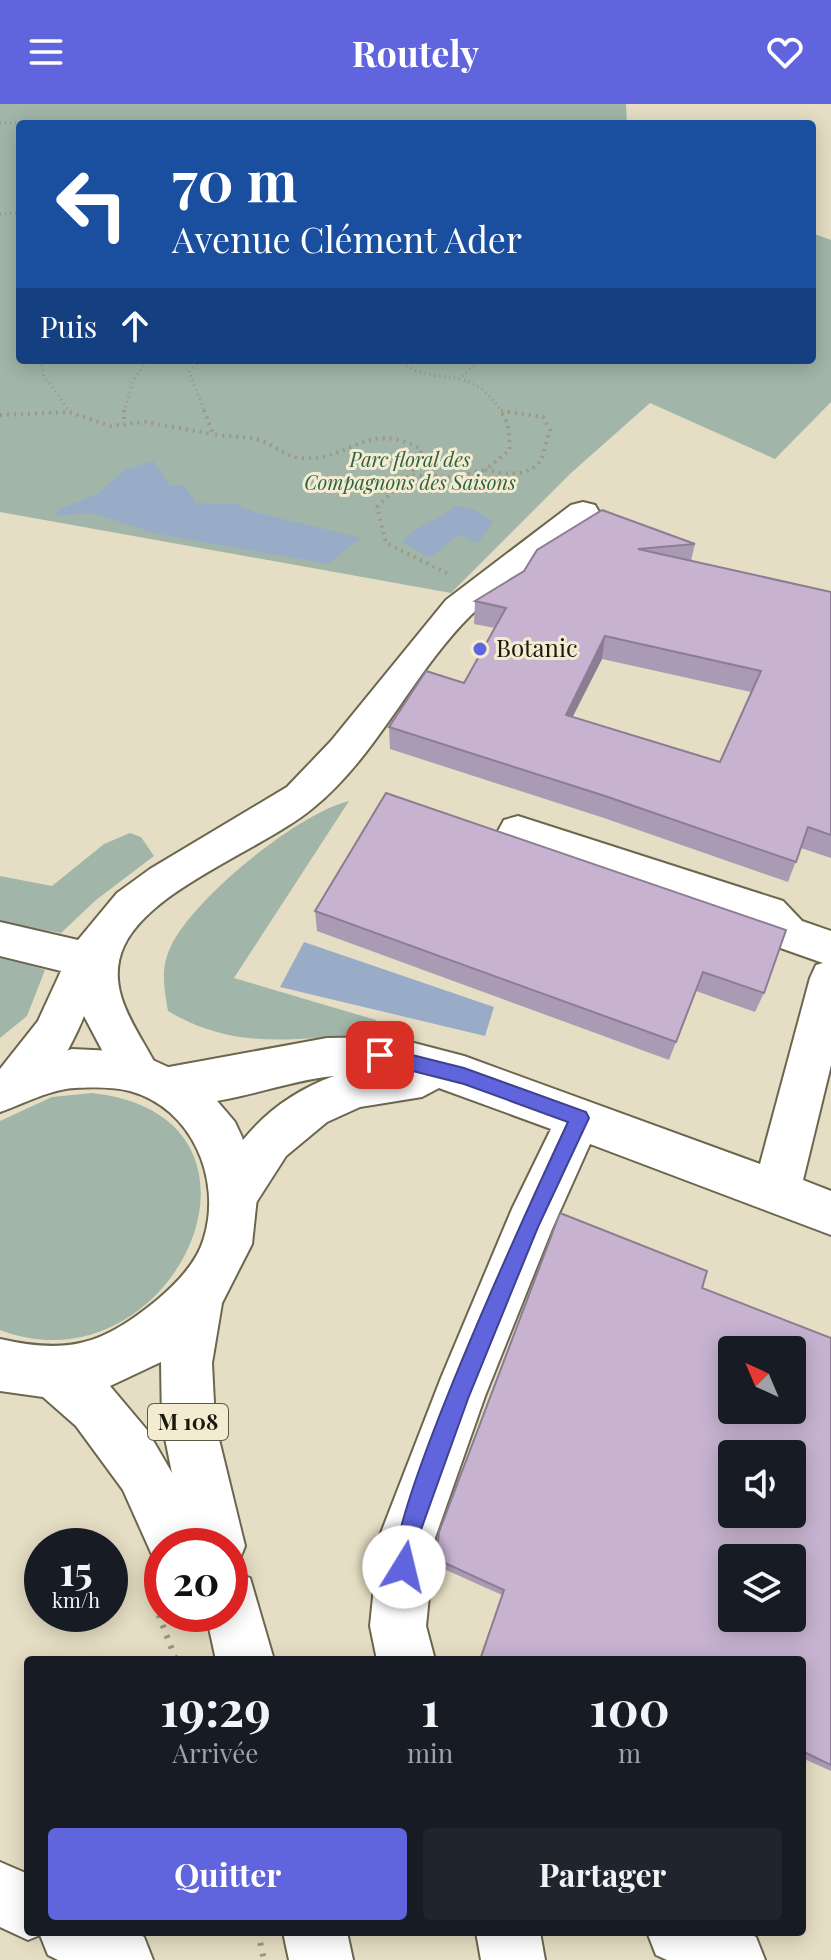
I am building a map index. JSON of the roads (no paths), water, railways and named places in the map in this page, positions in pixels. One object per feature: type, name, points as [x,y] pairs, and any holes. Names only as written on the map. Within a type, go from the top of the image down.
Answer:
[{"type":"street","points":[[7,1089],[55,1033],[96,950],[125,913],[148,892],[301,797],[344,751],[445,622],[475,591],[583,512]]},
{"type":"street","points":[[518,831],[768,913],[787,933],[831,948]]},
{"type":"street","points":[[0,939],[96,950]]},
{"type":"street","points":[[0,1365],[52,1372],[94,1365],[133,1350],[169,1327],[198,1298],[227,1247],[235,1193],[230,1159],[216,1129],[195,1104],[153,1079],[117,1040],[99,996],[96,950]]},
{"type":"street","points":[[776,1192],[831,978]]},
{"type":"street","points":[[7,1089],[50,1072],[85,1067],[153,1079],[211,1082],[308,1061],[357,1055],[402,1058],[464,1076],[831,1213]]},
{"type":"street","points":[[235,1193],[265,1144],[312,1103],[372,1084],[419,1077],[464,1076]]},
{"type":"street","points":[[405,1656],[398,1626],[407,1538],[470,1367],[529,1225],[579,1118]]},
{"type":"street","name":"M 108","points":[[198,1298],[186,1344],[183,1386],[193,1449],[213,1528]]},
{"type":"street","name":"M 108","points":[[52,1372],[90,1399],[124,1439],[151,1485],[169,1528]]},
{"type":"street","points":[[211,1632],[222,1656]]},
{"type":"street","points":[[238,1632],[244,1656]]},
{"type":"street","points":[[0,1893],[24,1906]]},
{"type":"street","points":[[78,1936],[121,1960]]},
{"type":"street","points":[[316,1936],[321,1960]]},
{"type":"street","points":[[509,1936],[513,1960]]},
{"type":"street","points":[[687,1936],[733,1960]]},
{"type":"water","points":[[153,461],[170,486],[184,485],[196,503],[236,504],[255,512],[361,538],[328,564],[157,534],[91,513],[56,516],[58,510],[99,493],[124,470]]},
{"type":"water","points":[[455,506],[475,510],[493,521],[478,543],[459,535],[430,558],[402,542],[413,532]]},
{"type":"water","points":[[304,942],[494,1007],[485,1036],[280,987]]},
{"type":"place","name":"Botanic","points":[[480,649]]},
{"type":"park label","name":"Parc floral des Compagnons des Saisons","points":[[410,472]]}]
